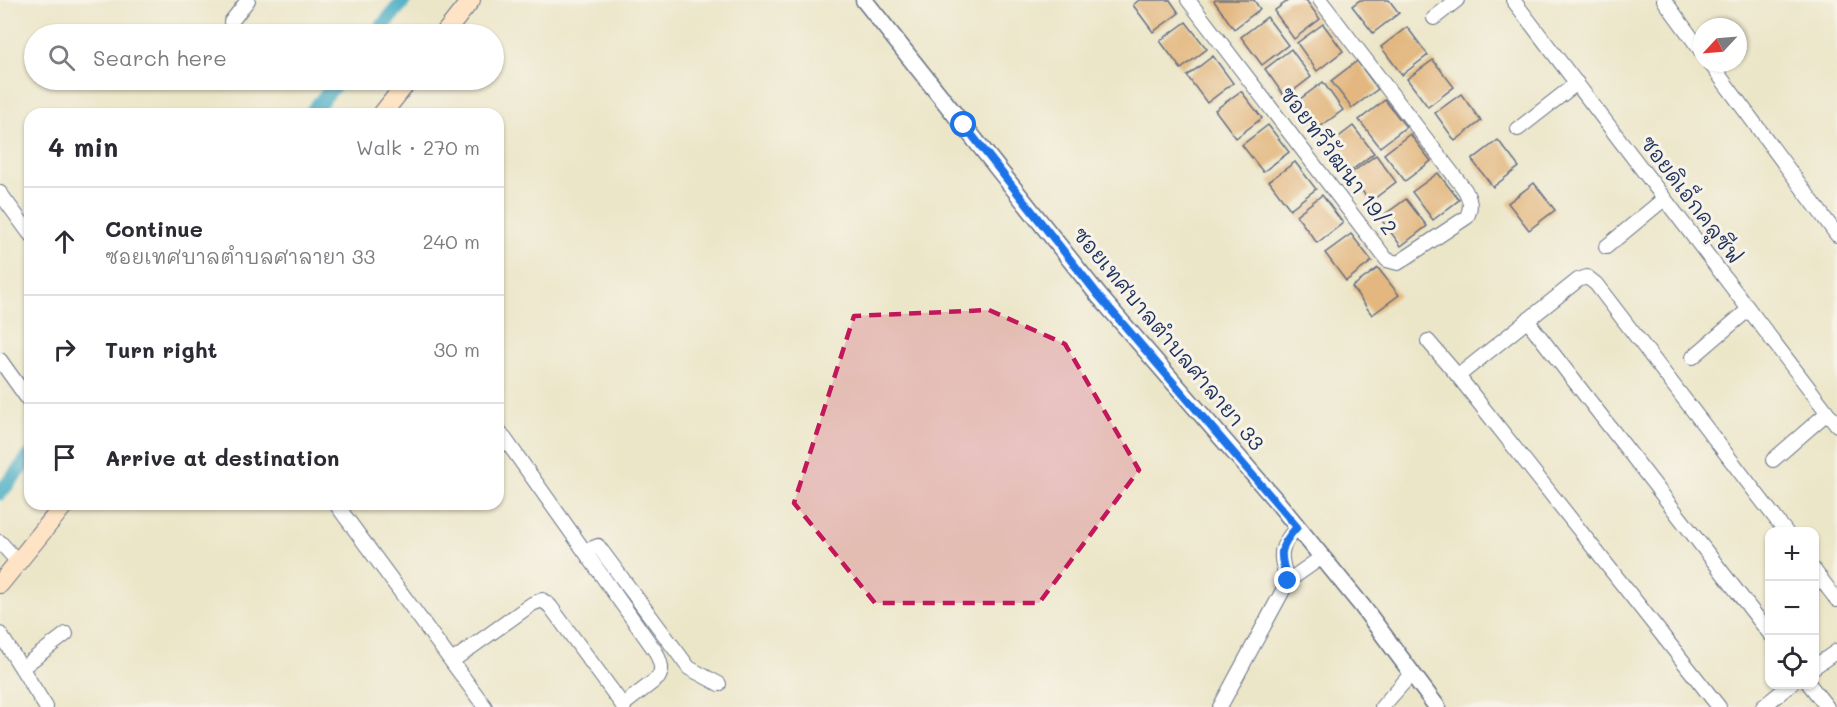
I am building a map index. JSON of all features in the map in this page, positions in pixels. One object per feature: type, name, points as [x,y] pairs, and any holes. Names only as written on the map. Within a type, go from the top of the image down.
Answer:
[{"type":"main road","points":[[452,24],[471,0]]},
{"type":"main road","points":[[387,108],[401,90]]},
{"type":"main road","points":[[0,584],[60,510]]},
{"type":"street","points":[[231,22],[249,0]]},
{"type":"street","name":"ซอยเทศบาลตำบลศาลายา 33","points":[[864,0],[1099,296],[1322,557],[1437,707]]},
{"type":"street","name":"ซอยทวีวัฒนา 19/2","points":[[1188,0],[1387,260],[1398,263],[1467,217],[1471,207],[1470,199],[1320,0]]},
{"type":"street","points":[[1434,18],[1458,0]]},
{"type":"street","name":"ซอยดิเอ็กคลูซีฟ","points":[[1513,0],[1837,425]]},
{"type":"street","points":[[1664,0],[1693,40]]},
{"type":"street","points":[[1717,72],[1837,235]]},
{"type":"street","points":[[1518,129],[1577,83]]},
{"type":"street","points":[[0,193],[24,226]]},
{"type":"street","points":[[1606,247],[1664,198]]},
{"type":"street","points":[[1458,376],[1578,280],[1587,277],[1596,284],[1783,527]]},
{"type":"street","points":[[1693,357],[1748,310]]},
{"type":"street","points":[[1527,320],[1765,628]]},
{"type":"street","points":[[1428,341],[1719,707]]},
{"type":"street","points":[[0,360],[24,394]]},
{"type":"street","points":[[1773,460],[1827,413]]},
{"type":"street","points":[[452,661],[532,604],[542,600],[550,606],[623,706],[658,678],[662,672],[656,652],[504,437]]},
{"type":"street","points":[[340,510],[484,707]]},
{"type":"street","points":[[1288,581],[1281,554],[1283,543],[1297,527]]},
{"type":"street","points":[[0,542],[18,562]]},
{"type":"street","points":[[585,551],[598,546],[689,668],[719,684]]},
{"type":"street","points":[[1220,707],[1288,581],[1322,557]]},
{"type":"street","points":[[1819,575],[1837,600]]},
{"type":"street","points":[[0,634],[23,667],[46,707]]},
{"type":"street","points":[[23,667],[66,634]]},
{"type":"street","points":[[1819,664],[1837,651]]},
{"type":"street","points":[[1382,707],[1412,673]]},
{"type":"street","points":[[1763,707],[1785,689]]},
{"type":"street","points":[[1813,689],[1827,707]]},
{"type":"highlighted area","points":[[989,310],[1065,344],[1139,470],[1039,603],[875,603],[794,503],[854,316]]},
{"type":"building","points":[[1139,0],[1170,0],[1179,13],[1153,32],[1133,5]]},
{"type":"building","points":[[1215,0],[1254,0],[1260,9],[1234,29]]},
{"type":"building","points":[[1289,0],[1306,0],[1320,19],[1294,39],[1274,11]]},
{"type":"building","points":[[1360,0],[1389,0],[1399,13],[1373,33],[1352,6]]},
{"type":"building","points":[[1267,17],[1288,45],[1262,65],[1241,37]]},
{"type":"building","points":[[1186,22],[1207,49],[1181,69],[1160,41]]},
{"type":"building","points":[[1323,24],[1343,51],[1317,71],[1297,43]]},
{"type":"building","points":[[1407,27],[1428,55],[1402,75],[1381,47]]},
{"type":"building","points":[[1291,49],[1311,77],[1285,97],[1265,69]]},
{"type":"building","points":[[1213,56],[1233,83],[1207,103],[1187,76]]},
{"type":"building","points":[[1433,60],[1454,87],[1428,107],[1407,79]]},
{"type":"building","points":[[1357,61],[1378,89],[1352,108],[1331,81]]},
{"type":"building","points":[[1323,82],[1343,110],[1317,129],[1296,102]]},
{"type":"building","points":[[1241,91],[1262,118],[1236,138],[1215,110]]},
{"type":"building","points":[[1461,94],[1481,121],[1455,141],[1435,113]]},
{"type":"building","points":[[1385,100],[1406,127],[1380,147],[1359,120]]},
{"type":"building","points":[[1268,125],[1289,152],[1263,172],[1242,145]]},
{"type":"building","points":[[1353,126],[1374,153],[1348,173],[1327,146]]},
{"type":"building","points":[[1410,134],[1431,161],[1405,181],[1384,154]]},
{"type":"building","points":[[1498,140],[1519,167],[1493,187],[1472,160]]},
{"type":"building","points":[[1376,155],[1396,182],[1370,202],[1350,174]]},
{"type":"building","points":[[1295,162],[1316,189],[1290,209],[1269,181]]},
{"type":"building","points":[[1438,173],[1459,200],[1433,220],[1412,192]]},
{"type":"building","points":[[1534,183],[1555,210],[1529,230],[1508,203]]},
{"type":"building","points":[[1322,195],[1343,223],[1317,243],[1296,215]]},
{"type":"building","points":[[1406,199],[1427,226],[1401,246],[1380,218]]},
{"type":"building","points":[[1351,234],[1372,261],[1346,281],[1325,253]]},
{"type":"building","points":[[1378,268],[1399,295],[1372,315],[1352,287]]},
{"type":"waterway","points":[[384,24],[404,0]]},
{"type":"waterway","points":[[315,108],[330,90]]},
{"type":"waterway","points":[[0,493],[24,463]]},
{"type":"route","points":[[964,125],[1099,296],[1297,527],[1283,543],[1281,554],[1288,581]]}]
